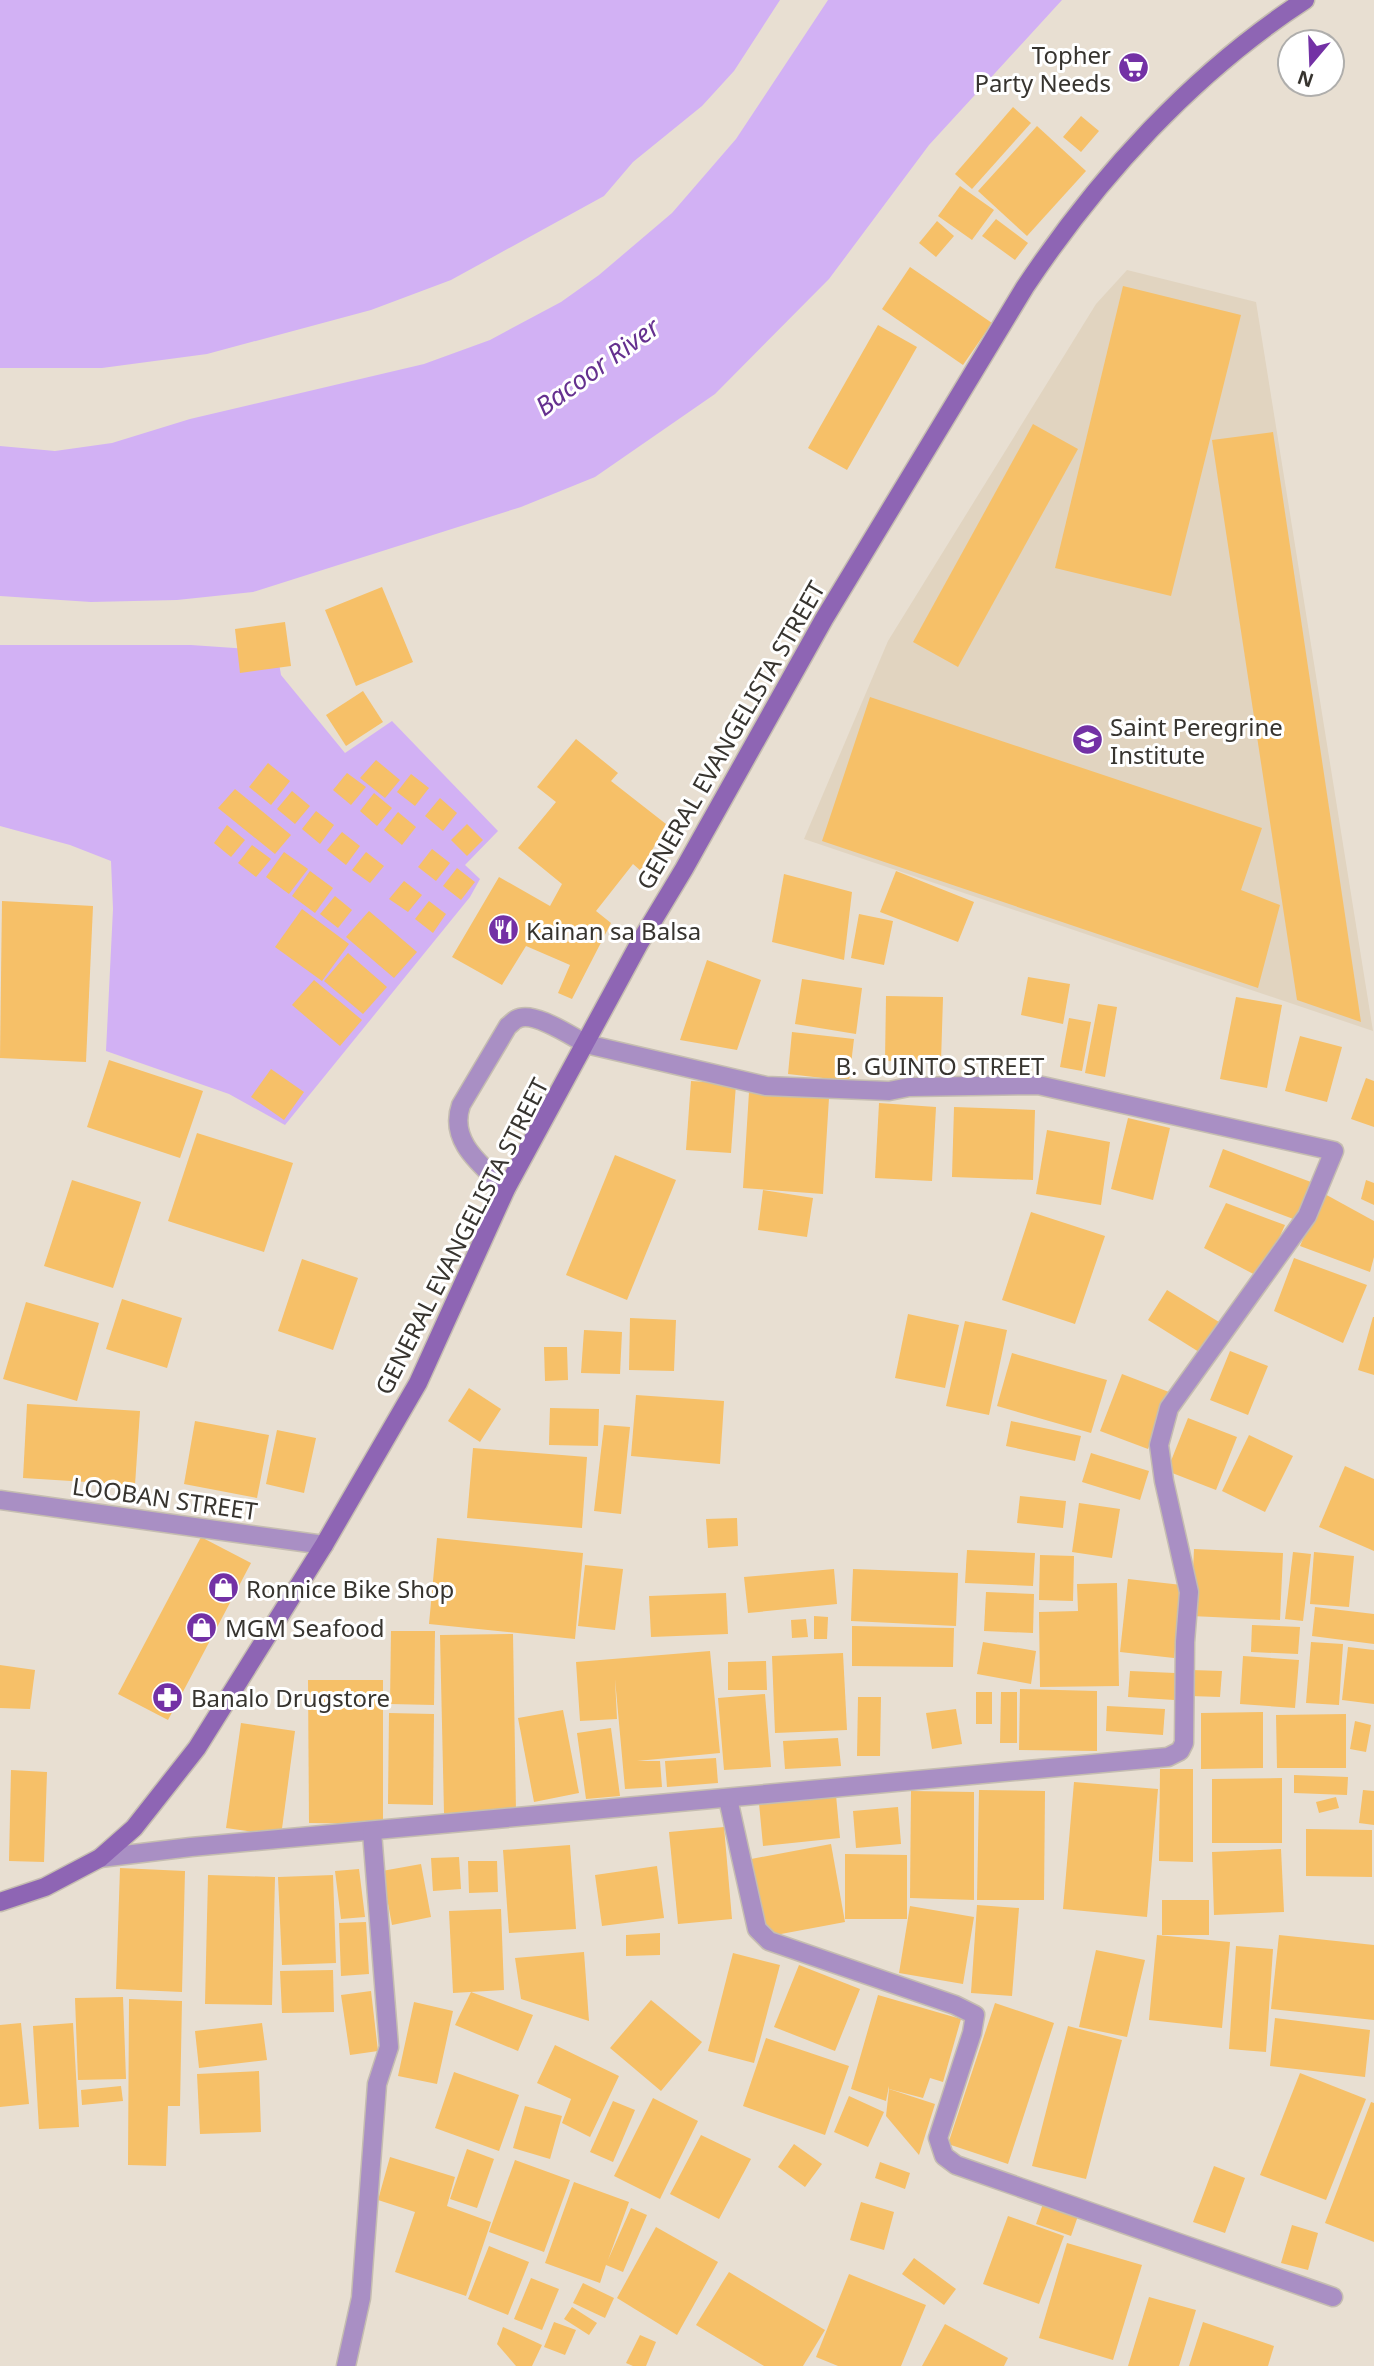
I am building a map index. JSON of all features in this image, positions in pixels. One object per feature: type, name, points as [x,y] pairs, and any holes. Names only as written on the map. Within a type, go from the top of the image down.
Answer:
[{"type":"main road","name":"GENERAL EVANGELISTA STREET","points":[[0,1902],[45,1887],[100,1858],[134,1828],[197,1748],[324,1545],[418,1382],[506,1189],[640,942],[824,619],[988,345],[1055,241],[1151,127],[1231,55],[1305,0]]},
{"type":"street","name":"B. GUINTO STREET","points":[[506,1189],[464,1144],[456,1118],[508,1026],[525,1016],[537,1018],[586,1044],[766,1086],[889,1091],[909,1087],[1038,1085],[1334,1151],[1307,1216],[1169,1408],[1159,1445],[1164,1481],[1189,1592],[1185,1642],[1184,1743],[1180,1751],[1168,1757],[728,1798]]},
{"type":"street","name":"LOOBAN STREET","points":[[0,1500],[324,1545]]},
{"type":"street","points":[[100,1858],[191,1847],[728,1798],[757,1929],[769,1941],[955,2005],[975,2015],[972,2034],[938,2138],[944,2157],[956,2165],[1333,2297]]},
{"type":"street","points":[[346,2366],[362,2287],[377,2084],[389,2047],[372,1832]]},
{"type":"shaded area","name":"Saint Peregrine Institute","points":[[1127,270],[1256,302],[1373,1031],[804,839],[888,641],[1096,304]]},
{"type":"water","points":[[0,0],[780,0],[734,71],[702,106],[633,162],[604,196],[451,280],[371,310],[207,354],[102,368],[0,368]]},
{"type":"water","name":"Bacoor River","points":[[828,0],[1062,0],[929,145],[829,279],[715,394],[595,477],[521,507],[253,592],[177,600],[91,602],[0,596],[0,446],[55,451],[112,443],[190,419],[424,364],[490,340],[561,302],[599,275],[672,213],[736,139]]},
{"type":"water","points":[[0,645],[191,645],[277,651],[281,675],[345,753],[392,721],[498,831],[465,865],[480,879],[470,897],[285,1125],[229,1094],[106,1051],[113,909],[111,861],[70,845],[0,826]]},
{"type":"building","points":[[1013,107],[1031,123],[972,189],[955,174]]},
{"type":"building","points":[[1081,116],[1099,131],[1081,152],[1063,137]]},
{"type":"building","points":[[1037,126],[1086,171],[1027,236],[978,191]]},
{"type":"building","points":[[960,186],[994,210],[972,240],[938,216]]},
{"type":"building","points":[[996,219],[1028,243],[1015,260],[982,236]]},
{"type":"building","points":[[937,221],[954,236],[936,257],[919,243]]},
{"type":"building","points":[[910,267],[992,323],[963,365],[882,309]]},
{"type":"building","points":[[1123,286],[1241,315],[1171,596],[1055,568]]},
{"type":"building","points":[[878,325],[917,347],[847,470],[808,448]]},
{"type":"building","points":[[1033,424],[1078,449],[958,667],[913,642]]},
{"type":"building","points":[[1273,432],[1361,1022],[1297,1000],[1212,440]]},
{"type":"building","points":[[382,587],[413,662],[356,686],[325,610]]},
{"type":"building","points":[[285,622],[291,666],[240,673],[235,629]]},
{"type":"building","points":[[363,691],[383,722],[346,746],[326,715]]},
{"type":"building","points":[[870,697],[1262,828],[1241,890],[1280,905],[1258,988],[822,841]]},
{"type":"building","points":[[576,739],[618,773],[611,781],[666,824],[641,871],[633,864],[596,911],[611,923],[572,999],[558,993],[570,965],[526,946],[502,985],[452,957],[499,877],[550,906],[562,884],[518,848],[556,802],[537,787]]},
{"type":"building","points":[[376,760],[400,780],[385,798],[360,778]]},
{"type":"building","points":[[268,763],[290,781],[271,805],[249,787]]},
{"type":"building","points":[[347,773],[366,787],[351,805],[333,790]]},
{"type":"building","points":[[411,774],[429,788],[415,806],[397,792]]},
{"type":"building","points":[[235,789],[291,835],[275,854],[218,808]]},
{"type":"building","points":[[292,791],[310,806],[295,824],[277,809]]},
{"type":"building","points":[[374,793],[392,808],[377,826],[360,811]]},
{"type":"building","points":[[440,798],[457,813],[443,831],[425,816]]},
{"type":"building","points":[[316,811],[334,825],[320,844],[302,829]]},
{"type":"building","points":[[398,812],[416,827],[402,845],[384,830]]},
{"type":"building","points":[[467,824],[483,840],[467,856],[451,840]]},
{"type":"building","points":[[227,825],[245,840],[231,857],[214,843]]},
{"type":"building","points":[[342,832],[360,846],[346,865],[327,850]]},
{"type":"building","points":[[252,845],[271,859],[256,877],[238,863]]},
{"type":"building","points":[[432,849],[450,863],[436,881],[418,867]]},
{"type":"building","points":[[284,852],[308,869],[289,894],[266,877]]},
{"type":"building","points":[[366,852],[384,866],[370,883],[352,870]]},
{"type":"building","points":[[457,868],[475,882],[461,900],[443,886]]},
{"type":"building","points":[[310,871],[333,888],[315,913],[292,896]]},
{"type":"building","points":[[896,871],[974,902],[958,942],[880,912]]},
{"type":"building","points":[[784,874],[852,892],[844,960],[772,942]]},
{"type":"building","points":[[404,881],[422,895],[408,912],[389,899]]},
{"type":"building","points":[[335,896],[352,910],[338,928],[320,914]]},
{"type":"building","points":[[2,901],[93,906],[86,1062],[0,1058]]},
{"type":"building","points":[[429,901],[446,914],[433,933],[415,919]]},
{"type":"building","points":[[302,909],[349,944],[322,981],[275,947]]},
{"type":"building","points":[[369,911],[417,952],[394,978],[346,937]]},
{"type":"building","points":[[859,914],[893,921],[884,965],[851,958]]},
{"type":"building","points":[[348,953],[387,987],[363,1014],[324,981]]},
{"type":"building","points":[[707,960],[761,980],[737,1050],[680,1040]]},
{"type":"building","points":[[1028,977],[1070,984],[1063,1024],[1021,1015]]},
{"type":"building","points":[[802,979],[862,988],[856,1034],[795,1024]]},
{"type":"building","points":[[314,980],[362,1020],[340,1046],[292,1005]]},
{"type":"building","points":[[886,996],[943,997],[941,1062],[885,1061]]},
{"type":"building","points":[[1236,997],[1282,1005],[1267,1088],[1220,1079]]},
{"type":"building","points":[[1098,1004],[1117,1007],[1105,1077],[1085,1073]]},
{"type":"building","points":[[1069,1018],[1091,1022],[1082,1071],[1060,1067]]},
{"type":"building","points":[[792,1032],[854,1039],[849,1081],[788,1074]]},
{"type":"building","points":[[1300,1036],[1342,1047],[1327,1102],[1285,1091]]},
{"type":"building","points":[[109,1060],[203,1091],[180,1158],[87,1127]]},
{"type":"building","points":[[271,1069],[304,1092],[284,1120],[251,1097]]},
{"type":"building","points":[[1366,1078],[1374,1081],[1374,1127],[1351,1119]]},
{"type":"building","points":[[691,1081],[736,1084],[731,1153],[686,1150]]},
{"type":"building","points":[[749,1092],[829,1098],[823,1194],[743,1188]]},
{"type":"building","points":[[879,1103],[936,1107],[932,1181],[875,1178]]},
{"type":"building","points":[[954,1107],[1035,1110],[1033,1180],[952,1177]]},
{"type":"building","points":[[1128,1118],[1170,1128],[1153,1200],[1111,1189]]},
{"type":"building","points":[[1047,1130],[1110,1142],[1101,1205],[1036,1194]]},
{"type":"building","points":[[197,1133],[293,1163],[264,1252],[168,1221]]},
{"type":"building","points":[[1223,1149],[1311,1182],[1296,1220],[1209,1187]]},
{"type":"building","points":[[615,1155],[676,1180],[627,1300],[566,1275]]},
{"type":"building","points":[[72,1180],[141,1202],[113,1288],[44,1266]]},
{"type":"building","points":[[1366,1180],[1374,1183],[1374,1205],[1361,1199]]},
{"type":"building","points":[[763,1190],[813,1198],[807,1237],[758,1230]]},
{"type":"building","points":[[1323,1193],[1374,1221],[1374,1257],[1370,1272],[1300,1246]]},
{"type":"building","points":[[1226,1203],[1285,1225],[1261,1278],[1204,1248]]},
{"type":"building","points":[[1031,1212],[1105,1236],[1075,1324],[1002,1300]]},
{"type":"building","points":[[1294,1258],[1367,1285],[1343,1343],[1274,1311]]},
{"type":"building","points":[[302,1259],[358,1278],[333,1350],[278,1331]]},
{"type":"building","points":[[1167,1290],[1219,1322],[1199,1352],[1148,1320]]},
{"type":"building","points":[[122,1299],[182,1318],[167,1368],[106,1349]]},
{"type":"building","points":[[26,1302],[99,1323],[77,1401],[3,1379]]},
{"type":"building","points":[[908,1314],[959,1325],[945,1388],[895,1378]]},
{"type":"building","points":[[1374,1317],[1374,1375],[1358,1370]]},
{"type":"building","points":[[630,1318],[676,1320],[674,1371],[629,1370]]},
{"type":"building","points":[[965,1321],[1007,1330],[989,1415],[946,1406]]},
{"type":"building","points":[[584,1330],[622,1332],[620,1374],[581,1373]]},
{"type":"building","points":[[544,1347],[567,1347],[568,1380],[545,1381]]},
{"type":"building","points":[[1230,1351],[1268,1366],[1248,1415],[1210,1400]]},
{"type":"building","points":[[1012,1353],[1107,1380],[1091,1433],[997,1406]]},
{"type":"building","points":[[1122,1374],[1169,1392],[1148,1449],[1100,1431]]},
{"type":"building","points":[[469,1388],[501,1409],[480,1442],[448,1421]]},
{"type":"building","points":[[636,1395],[724,1401],[720,1464],[631,1456]]},
{"type":"building","points":[[27,1404],[140,1411],[135,1485],[23,1478]]},
{"type":"building","points":[[550,1408],[599,1409],[598,1446],[549,1445]]},
{"type":"building","points":[[1188,1418],[1237,1437],[1216,1490],[1167,1471]]},
{"type":"building","points":[[195,1421],[269,1435],[257,1498],[184,1484]]},
{"type":"building","points":[[1011,1421],[1081,1436],[1075,1461],[1006,1446]]},
{"type":"building","points":[[604,1425],[630,1427],[621,1514],[594,1511]]},
{"type":"building","points":[[277,1430],[316,1438],[304,1493],[266,1484]]},
{"type":"building","points":[[1249,1435],[1293,1456],[1265,1512],[1222,1491]]},
{"type":"building","points":[[473,1448],[587,1457],[582,1528],[467,1518]]},
{"type":"building","points":[[1091,1453],[1149,1471],[1140,1500],[1082,1482]]},
{"type":"building","points":[[1345,1466],[1374,1479],[1374,1551],[1319,1527]]},
{"type":"building","points":[[1020,1496],[1066,1501],[1063,1528],[1017,1523]]},
{"type":"building","points":[[1079,1503],[1120,1509],[1112,1558],[1072,1552]]},
{"type":"building","points":[[737,1518],[738,1546],[708,1548],[706,1519]]},
{"type":"building","points":[[201,1537],[251,1563],[168,1720],[118,1694]]},
{"type":"building","points":[[437,1538],[583,1553],[575,1639],[429,1624]]},
{"type":"building","points":[[1194,1549],[1283,1553],[1280,1620],[1191,1616]]},
{"type":"building","points":[[967,1550],[1035,1553],[1033,1586],[965,1583]]},
{"type":"building","points":[[1293,1552],[1311,1554],[1303,1621],[1285,1619]]},
{"type":"building","points":[[1314,1552],[1354,1556],[1349,1607],[1310,1604]]},
{"type":"building","points":[[1040,1555],[1074,1556],[1073,1601],[1039,1600]]},
{"type":"building","points":[[585,1565],[623,1569],[615,1630],[578,1626]]},
{"type":"building","points":[[834,1569],[837,1604],[748,1613],[744,1577]]},
{"type":"building","points":[[853,1569],[958,1573],[956,1626],[851,1621]]},
{"type":"building","points":[[1128,1579],[1182,1585],[1174,1658],[1120,1652]]},
{"type":"building","points":[[1117,1583],[1119,1686],[1040,1687],[1039,1612],[1078,1611],[1077,1584]]},
{"type":"building","points":[[986,1592],[1034,1594],[1033,1633],[984,1631]]},
{"type":"building","points":[[726,1593],[728,1634],[651,1637],[649,1596]]},
{"type":"building","points":[[1315,1607],[1374,1614],[1374,1644],[1312,1636]]},
{"type":"building","points":[[814,1616],[828,1617],[827,1639],[814,1639]]},
{"type":"building","points":[[806,1619],[808,1637],[792,1638],[791,1620]]},
{"type":"building","points":[[1252,1625],[1300,1627],[1298,1654],[1251,1652]]},
{"type":"building","points":[[852,1626],[954,1628],[953,1667],[852,1666]]},
{"type":"building","points":[[391,1631],[435,1631],[434,1705],[390,1704]]},
{"type":"building","points":[[513,1634],[516,1812],[444,1813],[440,1635]]},
{"type":"building","points":[[983,1642],[1036,1651],[1031,1684],[977,1674]]},
{"type":"building","points":[[1311,1642],[1343,1644],[1339,1705],[1306,1703]]},
{"type":"building","points":[[1348,1647],[1374,1650],[1374,1704],[1342,1700]]},
{"type":"building","points":[[710,1651],[720,1753],[637,1761],[660,1761],[662,1787],[625,1789],[615,1679],[617,1719],[580,1721],[576,1662]]},
{"type":"building","points":[[843,1653],[847,1730],[775,1733],[772,1656]]},
{"type":"building","points":[[1243,1656],[1299,1660],[1295,1708],[1240,1704]]},
{"type":"building","points":[[766,1661],[767,1690],[728,1690],[728,1662]]},
{"type":"building","points":[[0,1665],[35,1670],[30,1709],[0,1708]]},
{"type":"building","points":[[1191,1670],[1222,1671],[1220,1697],[1190,1696]]},
{"type":"building","points":[[1130,1671],[1175,1673],[1174,1700],[1128,1697]]},
{"type":"building","points":[[308,1680],[383,1680],[383,1824],[309,1823]]},
{"type":"building","points":[[1020,1689],[1097,1691],[1097,1751],[1019,1750]]},
{"type":"building","points":[[976,1692],[992,1692],[992,1724],[976,1724]]},
{"type":"building","points":[[1001,1692],[1017,1692],[1017,1743],[1000,1743]]},
{"type":"building","points":[[765,1694],[771,1767],[724,1770],[718,1698]]},
{"type":"building","points":[[858,1697],[881,1697],[880,1756],[857,1756]]},
{"type":"building","points":[[1107,1706],[1165,1709],[1163,1735],[1106,1731]]},
{"type":"building","points":[[956,1709],[962,1744],[932,1749],[926,1713]]},
{"type":"building","points":[[563,1710],[579,1793],[534,1802],[518,1718]]},
{"type":"building","points":[[1263,1712],[1263,1768],[1201,1769],[1201,1713]]},
{"type":"building","points":[[389,1713],[434,1714],[433,1805],[388,1804]]},
{"type":"building","points":[[1346,1714],[1346,1768],[1277,1768],[1276,1715]]},
{"type":"building","points":[[1355,1721],[1371,1725],[1366,1752],[1350,1749]]},
{"type":"building","points":[[241,1723],[295,1731],[281,1836],[226,1828]]},
{"type":"building","points":[[611,1728],[620,1796],[586,1799],[577,1733]]},
{"type":"building","points":[[838,1738],[841,1766],[785,1769],[783,1741]]},
{"type":"building","points":[[716,1758],[718,1783],[667,1787],[665,1761]]},
{"type":"building","points":[[1160,1769],[1193,1769],[1193,1862],[1159,1861]]},
{"type":"building","points":[[11,1770],[47,1772],[44,1862],[9,1861]]},
{"type":"building","points":[[1294,1775],[1348,1777],[1347,1795],[1294,1793]]},
{"type":"building","points":[[1282,1778],[1282,1843],[1212,1843],[1212,1779]]},
{"type":"building","points":[[1074,1782],[1158,1789],[1147,1917],[1063,1909]]},
{"type":"building","points":[[979,1790],[1045,1791],[1044,1900],[977,1900]]},
{"type":"building","points":[[1363,1790],[1374,1791],[1374,1825],[1359,1823]]},
{"type":"building","points":[[911,1791],[974,1792],[974,1900],[910,1898]]},
{"type":"building","points":[[836,1795],[840,1838],[763,1846],[759,1803]]},
{"type":"building","points":[[1336,1797],[1339,1808],[1319,1813],[1316,1802]]},
{"type":"building","points":[[898,1807],[901,1844],[856,1848],[853,1811]]},
{"type":"building","points":[[724,1827],[732,1919],[678,1924],[669,1832]]},
{"type":"building","points":[[1306,1829],[1372,1830],[1372,1877],[1306,1876]]},
{"type":"building","points":[[831,1844],[845,1922],[765,1937],[751,1859]]},
{"type":"building","points":[[570,1845],[576,1929],[509,1933],[503,1850]]},
{"type":"building","points":[[1281,1849],[1284,1912],[1214,1915],[1212,1852]]},
{"type":"building","points":[[845,1854],[907,1855],[907,1919],[845,1919]]},
{"type":"building","points":[[459,1857],[461,1889],[433,1891],[431,1858]]},
{"type":"building","points":[[468,1861],[497,1861],[498,1892],[469,1893]]},
{"type":"building","points":[[421,1864],[431,1917],[392,1925],[382,1871]]},
{"type":"building","points":[[657,1866],[664,1918],[602,1926],[595,1875]]},
{"type":"building","points":[[120,1868],[185,1871],[182,1992],[116,1989]]},
{"type":"building","points":[[359,1869],[365,1917],[341,1919],[335,1871]]},
{"type":"building","points":[[208,1875],[275,1877],[272,2005],[205,2004]]},
{"type":"building","points":[[333,1875],[336,1963],[282,1965],[278,1877]]},
{"type":"building","points":[[1162,1900],[1209,1900],[1209,1935],[1162,1935]]},
{"type":"building","points":[[977,1905],[1019,1908],[1012,1996],[971,1993]]},
{"type":"building","points":[[910,1906],[974,1917],[963,1984],[899,1973]]},
{"type":"building","points":[[501,1909],[504,1990],[453,1993],[449,1911]]},
{"type":"building","points":[[366,1922],[369,1974],[341,1976],[339,1923]]},
{"type":"building","points":[[660,1933],[660,1955],[626,1956],[626,1935]]},
{"type":"building","points":[[1157,1935],[1230,1942],[1222,2028],[1149,2020]]},
{"type":"building","points":[[1279,1935],[1374,1945],[1374,2020],[1271,2009]]},
{"type":"building","points":[[1236,1946],[1273,1949],[1266,2052],[1229,2049]]},
{"type":"building","points":[[1096,1950],[1145,1960],[1127,2037],[1079,2027]]},
{"type":"building","points":[[584,1952],[589,2021],[521,1999],[515,1958]]},
{"type":"building","points":[[733,1953],[780,1965],[754,2063],[708,2051]]},
{"type":"building","points":[[799,1965],[860,1989],[835,2051],[774,2027]]},
{"type":"building","points":[[333,1970],[334,2012],[282,2013],[280,1971]]},
{"type":"building","points":[[371,1991],[378,2051],[350,2055],[341,1995]]},
{"type":"building","points":[[471,1992],[533,2015],[518,2051],[455,2025]]},
{"type":"building","points":[[878,1995],[961,2019],[943,2082],[930,2078],[923,2098],[889,2089],[889,2086],[886,2101],[851,2089]]},
{"type":"building","points":[[123,1997],[126,2079],[78,2080],[75,1998]]},
{"type":"building","points":[[129,1999],[182,2001],[180,2106],[168,2106],[166,2166],[128,2165]]},
{"type":"building","points":[[651,2000],[702,2042],[661,2091],[610,2048]]},
{"type":"building","points":[[414,2002],[453,2011],[437,2084],[398,2076]]},
{"type":"building","points":[[995,2003],[1054,2023],[1008,2164],[948,2144]]},
{"type":"building","points":[[1275,2018],[1370,2030],[1365,2077],[1270,2066]]},
{"type":"building","points":[[21,2023],[29,2104],[0,2107],[0,2025]]},
{"type":"building","points":[[73,2023],[79,2127],[39,2129],[33,2026]]},
{"type":"building","points":[[262,2023],[267,2060],[199,2068],[195,2031]]},
{"type":"building","points":[[1068,2026],[1122,2040],[1086,2179],[1032,2166]]},
{"type":"building","points":[[766,2038],[849,2066],[825,2135],[743,2106]]},
{"type":"building","points":[[555,2045],[619,2076],[590,2137],[562,2123],[571,2099],[537,2083]]},
{"type":"building","points":[[259,2071],[261,2132],[200,2134],[197,2074]]},
{"type":"building","points":[[454,2072],[519,2095],[499,2151],[435,2128]]},
{"type":"building","points":[[1300,2073],[1366,2099],[1326,2200],[1260,2175]]},
{"type":"building","points":[[121,2086],[123,2101],[82,2105],[81,2090]]},
{"type":"building","points":[[889,2089],[935,2104],[919,2155],[886,2116]]},
{"type":"building","points":[[849,2096],[884,2112],[868,2147],[834,2132]]},
{"type":"building","points":[[653,2098],[698,2121],[660,2199],[614,2176]]},
{"type":"building","points":[[613,2101],[635,2110],[613,2162],[590,2152]]},
{"type":"building","points":[[1371,2102],[1374,2103],[1374,2242],[1325,2223]]},
{"type":"building","points":[[525,2106],[562,2116],[550,2159],[513,2148]]},
{"type":"building","points":[[701,2135],[751,2159],[719,2219],[670,2194]]},
{"type":"building","points":[[794,2144],[822,2164],[805,2187],[778,2167]]},
{"type":"building","points":[[467,2149],[494,2159],[477,2208],[450,2199]]},
{"type":"building","points":[[390,2157],[455,2177],[447,2206],[491,2222],[466,2296],[395,2272],[415,2212],[378,2200]]},
{"type":"building","points":[[515,2160],[570,2180],[544,2252],[489,2232]]},
{"type":"building","points":[[880,2162],[910,2173],[905,2189],[875,2178]]},
{"type":"building","points":[[1214,2166],[1245,2178],[1225,2233],[1193,2222]]},
{"type":"building","points":[[574,2182],[629,2202],[608,2260],[631,2208],[647,2215],[623,2272],[606,2265],[600,2283],[545,2263]]},
{"type":"building","points":[[1044,2201],[1079,2213],[1071,2236],[1036,2224]]},
{"type":"building","points":[[861,2202],[894,2212],[884,2250],[850,2240]]},
{"type":"building","points":[[1008,2216],[1064,2236],[1039,2304],[983,2284]]},
{"type":"building","points":[[1292,2225],[1318,2233],[1308,2270],[1281,2263]]},
{"type":"building","points":[[656,2227],[718,2262],[677,2335],[617,2298]]},
{"type":"building","points":[[1067,2243],[1142,2265],[1113,2360],[1039,2338]]},
{"type":"building","points":[[489,2246],[529,2262],[508,2315],[468,2299]]},
{"type":"building","points":[[914,2258],[956,2289],[944,2305],[902,2274]]},
{"type":"building","points":[[729,2272],[825,2330],[803,2366],[764,2366],[696,2325]]},
{"type":"building","points":[[849,2274],[926,2305],[901,2366],[838,2366],[816,2357]]},
{"type":"building","points":[[531,2278],[559,2289],[542,2330],[514,2319]]},
{"type":"building","points":[[583,2283],[614,2298],[605,2318],[573,2303]]},
{"type":"building","points":[[1149,2297],[1196,2310],[1179,2366],[1128,2366]]},
{"type":"building","points":[[572,2307],[597,2323],[589,2335],[564,2319]]},
{"type":"building","points":[[554,2322],[576,2330],[565,2355],[544,2347]]},
{"type":"building","points":[[1203,2322],[1274,2346],[1268,2366],[1189,2366]]},
{"type":"building","points":[[945,2324],[1008,2358],[1004,2366],[922,2366]]},
{"type":"building","points":[[503,2327],[542,2345],[532,2366],[516,2366],[497,2344]]},
{"type":"building","points":[[640,2335],[656,2342],[646,2366],[633,2366],[626,2363]]},
{"type":"place","name":"Topher Party Needs","points":[[1134,68]]},
{"type":"place","name":"Saint Peregrine Institute","points":[[1087,740]]},
{"type":"place","name":"Kainan sa Balsa","points":[[503,930]]},
{"type":"place","name":"Ronnice Bike Shop","points":[[223,1588]]},
{"type":"place","name":"MGM Seafood","points":[[202,1627]]},
{"type":"place","name":"Banalo Drugstore","points":[[168,1697]]}]
